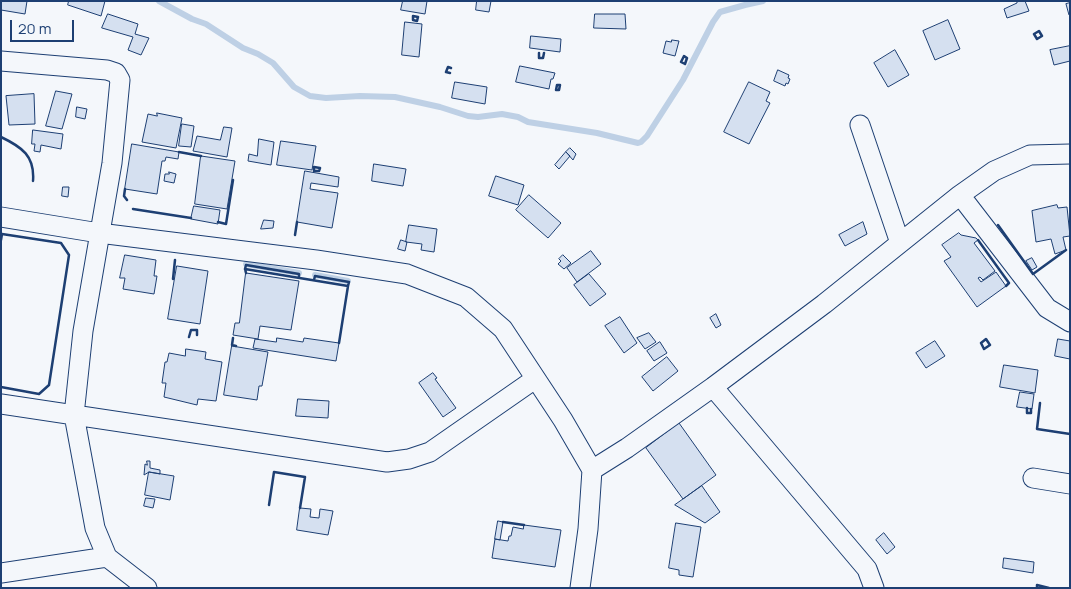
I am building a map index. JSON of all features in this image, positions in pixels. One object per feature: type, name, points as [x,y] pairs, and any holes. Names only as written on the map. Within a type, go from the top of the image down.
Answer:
[{"type":"street","points":[[1,61],[107,70],[116,73],[120,80],[112,163],[82,331],[74,415],[94,528],[107,557],[147,588]]},
{"type":"street","points":[[860,125],[900,243]]},
{"type":"street","points":[[592,470],[627,448],[824,304],[960,195],[994,171],[1030,154],[1070,154]]},
{"type":"street","points":[[960,195],[1047,308],[1070,322]]},
{"type":"street","points":[[1,217],[99,233],[316,260],[406,274],[466,297],[503,329],[563,420],[592,470],[588,529],[580,588]]},
{"type":"street","points":[[1,404],[387,462],[409,459],[430,452],[536,379]]},
{"type":"street","points":[[712,387],[867,568],[874,588]]},
{"type":"street","points":[[1033,478],[1070,484]]},
{"type":"street","points":[[1,573],[107,557]]},
{"type":"building","points":[[1,1],[27,1],[25,14],[1,10]]},
{"type":"building","points":[[69,1],[105,1],[101,16],[68,5]]},
{"type":"building","points":[[403,1],[427,1],[425,14],[401,10]]},
{"type":"building","points":[[477,1],[491,1],[489,12],[476,10]]},
{"type":"building","points":[[1017,1],[1025,1],[1029,11],[1007,18],[1004,9],[1017,3]]},
{"type":"building","points":[[1070,3],[1070,15],[1069,15],[1066,4]]},
{"type":"building","points":[[108,14],[138,24],[135,34],[149,38],[141,55],[128,50],[133,37],[102,28]]},
{"type":"building","points":[[595,14],[625,14],[626,29],[594,28]]},
{"type":"building","points":[[948,20],[960,49],[935,60],[923,31]]},
{"type":"building","points":[[405,22],[422,24],[419,57],[402,55]]},
{"type":"building","points":[[531,36],[561,39],[560,52],[530,48]]},
{"type":"building","points":[[672,40],[679,41],[675,56],[663,53],[666,41],[671,42]]},
{"type":"building","points":[[1070,46],[1070,61],[1054,65],[1050,50]]},
{"type":"building","points":[[895,50],[909,75],[888,87],[874,63]]},
{"type":"building","points":[[520,66],[555,73],[553,79],[551,79],[549,89],[516,82]]},
{"type":"building","points":[[778,70],[789,75],[788,78],[790,79],[785,86],[774,81]]},
{"type":"building","points":[[455,82],[487,87],[485,104],[452,98]]},
{"type":"building","points":[[749,82],[770,92],[766,101],[770,103],[749,144],[724,132]]},
{"type":"building","points":[[56,91],[72,94],[62,129],[46,126]]},
{"type":"building","points":[[34,94],[35,124],[9,125],[6,96]]},
{"type":"building","points":[[77,107],[87,109],[85,119],[76,117]]},
{"type":"building","points":[[157,113],[182,118],[176,148],[142,142],[148,114],[157,116]]},
{"type":"building","points":[[182,124],[194,126],[191,147],[179,146]]},
{"type":"building","points":[[224,127],[232,128],[227,157],[193,151],[197,136],[220,140]]},
{"type":"building","points":[[33,130],[63,134],[61,149],[41,145],[40,152],[34,151],[35,144],[32,144]]},
{"type":"building","points":[[259,139],[274,142],[271,165],[248,161],[249,154],[257,156]]},
{"type":"building","points":[[281,141],[316,146],[312,170],[277,165]]},
{"type":"building","points":[[132,144],[179,152],[178,159],[166,157],[165,161],[162,161],[157,194],[125,189]]},
{"type":"building","points":[[570,148],[576,154],[573,160],[566,152]]},
{"type":"building","points":[[566,152],[570,156],[559,169],[555,165]]},
{"type":"building","points":[[201,156],[235,161],[227,209],[195,204]]},
{"type":"building","points":[[374,164],[406,169],[403,186],[372,181]]},
{"type":"building","points":[[305,171],[339,177],[338,187],[311,183],[310,189],[338,193],[332,228],[297,222]]},
{"type":"building","points":[[169,172],[176,174],[174,183],[164,181],[165,174],[169,174]]},
{"type":"building","points":[[496,176],[524,185],[518,205],[489,196]]},
{"type":"building","points":[[63,187],[69,187],[68,197],[62,196]]},
{"type":"building","points":[[529,195],[561,223],[548,238],[516,210]]},
{"type":"building","points":[[1057,205],[1058,208],[1067,207],[1070,236],[1063,237],[1066,250],[1055,254],[1051,239],[1036,242],[1032,211]]},
{"type":"building","points":[[194,206],[220,210],[218,224],[191,219]]},
{"type":"building","points":[[264,220],[274,221],[273,228],[261,229]]},
{"type":"building","points":[[863,222],[867,234],[845,246],[839,235]]},
{"type":"building","points":[[409,225],[437,229],[434,252],[421,250],[422,244],[406,242]]},
{"type":"building","points":[[959,233],[978,240],[974,243],[995,271],[983,280],[980,277],[978,278],[981,282],[996,272],[1006,286],[977,307],[944,261],[951,257],[942,245]]},
{"type":"building","points":[[401,240],[407,242],[405,251],[398,249]]},
{"type":"building","points":[[591,251],[601,264],[577,282],[567,268]]},
{"type":"building","points":[[125,255],[156,260],[154,276],[157,276],[154,294],[123,289],[125,278],[120,278]]},
{"type":"building","points":[[563,255],[571,263],[564,269],[558,264],[561,261],[559,259]]},
{"type":"building","points":[[1032,258],[1037,267],[1032,270],[1026,261]]},
{"type":"building","points":[[177,266],[208,271],[200,324],[168,319]]},
{"type":"building","points":[[246,273],[299,281],[291,330],[260,326],[258,339],[233,335],[235,323],[239,323]]},
{"type":"building","points":[[589,274],[606,294],[590,306],[574,285]]},
{"type":"building","points":[[716,314],[721,325],[716,328],[710,318]]},
{"type":"building","points":[[620,317],[637,343],[624,353],[605,326]]},
{"type":"building","points":[[649,333],[656,342],[645,349],[637,338]]},
{"type":"building","points":[[277,338],[303,342],[304,338],[339,343],[336,361],[253,348],[255,339],[276,342]]},
{"type":"building","points":[[1058,339],[1070,341],[1070,359],[1055,356]]},
{"type":"building","points":[[935,341],[945,356],[926,368],[916,353]]},
{"type":"building","points":[[660,342],[667,353],[654,361],[647,351]]},
{"type":"building","points":[[232,346],[268,352],[262,386],[259,386],[257,400],[224,395]]},
{"type":"building","points":[[186,349],[206,352],[205,359],[222,362],[216,401],[198,399],[197,405],[164,397],[166,383],[162,383],[165,362],[167,362],[169,353],[185,356]]},
{"type":"building","points":[[667,357],[678,371],[653,391],[642,377]]},
{"type":"building","points":[[1004,365],[1038,370],[1035,393],[1000,387]]},
{"type":"building","points":[[433,373],[437,378],[435,379],[456,408],[443,417],[419,383]]},
{"type":"building","points":[[1020,392],[1034,394],[1032,409],[1017,407]]},
{"type":"building","points":[[298,399],[329,401],[328,418],[296,416]]},
{"type":"building","points":[[679,423],[716,475],[683,499],[646,448]]},
{"type":"building","points":[[147,461],[150,461],[150,468],[160,470],[160,474],[149,472],[144,475]]},
{"type":"building","points":[[149,472],[174,476],[170,500],[145,495]]},
{"type":"building","points":[[702,486],[720,512],[705,523],[675,505]]},
{"type":"building","points":[[146,498],[155,499],[153,508],[144,506]]},
{"type":"building","points":[[300,508],[311,509],[310,517],[319,518],[320,509],[333,511],[328,535],[297,530]]},
{"type":"building","points":[[498,521],[503,522],[500,540],[495,539]]},
{"type":"building","points":[[676,523],[701,527],[693,577],[679,575],[679,570],[669,568]]},
{"type":"building","points":[[524,525],[561,530],[555,567],[492,558],[495,539],[508,541],[513,527],[523,529]]},
{"type":"building","points":[[884,533],[895,547],[887,554],[876,540]]},
{"type":"building","points":[[1004,558],[1034,562],[1033,573],[1003,568]]},
{"type":"waterway","points":[[159,1],[192,19],[206,24],[243,48],[273,63],[294,87],[310,96],[326,98],[360,96],[395,97],[440,107],[468,116],[478,117],[502,114],[518,117],[528,122],[597,133],[638,143],[647,136],[683,80],[720,12],[763,1]]},
{"type":"waterway","points":[[246,264],[299,273]]},
{"type":"waterway","points":[[315,275],[348,281]]},
{"type":"wall","points":[[413,16],[418,17],[417,21],[413,20],[413,16]]},
{"type":"wall","points":[[1039,31],[1042,36],[1037,39],[1034,34],[1039,31]]},
{"type":"wall","points":[[539,53],[539,58],[543,58],[544,53]]},
{"type":"wall","points":[[684,56],[687,58],[685,64],[681,62],[684,56]]},
{"type":"wall","points":[[450,73],[446,72],[448,67],[451,68]]},
{"type":"wall","points":[[557,85],[560,85],[559,90],[556,90],[557,85]]},
{"type":"wall","points":[[1,137],[26,153],[32,165],[33,181]]},
{"type":"wall","points":[[179,152],[201,156]]},
{"type":"wall","points":[[314,167],[320,168],[319,171],[314,171],[314,167]]},
{"type":"wall","points":[[218,222],[226,224],[233,180]]},
{"type":"wall","points":[[125,189],[124,196],[127,200]]},
{"type":"wall","points":[[133,209],[191,218]]},
{"type":"wall","points":[[295,235],[297,222]]},
{"type":"wall","points":[[998,225],[1033,274],[1066,250]]},
{"type":"wall","points":[[1,240],[2,234],[61,243],[69,255],[49,385],[39,394],[1,387]]},
{"type":"wall","points":[[978,240],[1009,283],[1006,286]]},
{"type":"wall","points":[[173,279],[175,260]]},
{"type":"wall","points":[[245,269],[246,265],[299,274],[299,278]]},
{"type":"wall","points":[[246,273],[245,269],[348,286],[339,343]]},
{"type":"wall","points":[[314,280],[315,276],[349,282],[348,286]]},
{"type":"wall","points":[[189,337],[191,330],[197,330],[197,335]]},
{"type":"wall","points":[[233,338],[232,345],[236,346]]},
{"type":"wall","points":[[986,339],[990,345],[984,349],[981,343],[986,339]]},
{"type":"wall","points":[[1040,403],[1037,429],[1070,434]]},
{"type":"wall","points":[[1027,408],[1027,413],[1031,413],[1031,409]]},
{"type":"wall","points":[[269,505],[274,472],[305,477],[300,508]]},
{"type":"wall","points":[[503,522],[524,525]]},
{"type":"wall","points":[[1037,588],[1037,585],[1049,588]]}]
